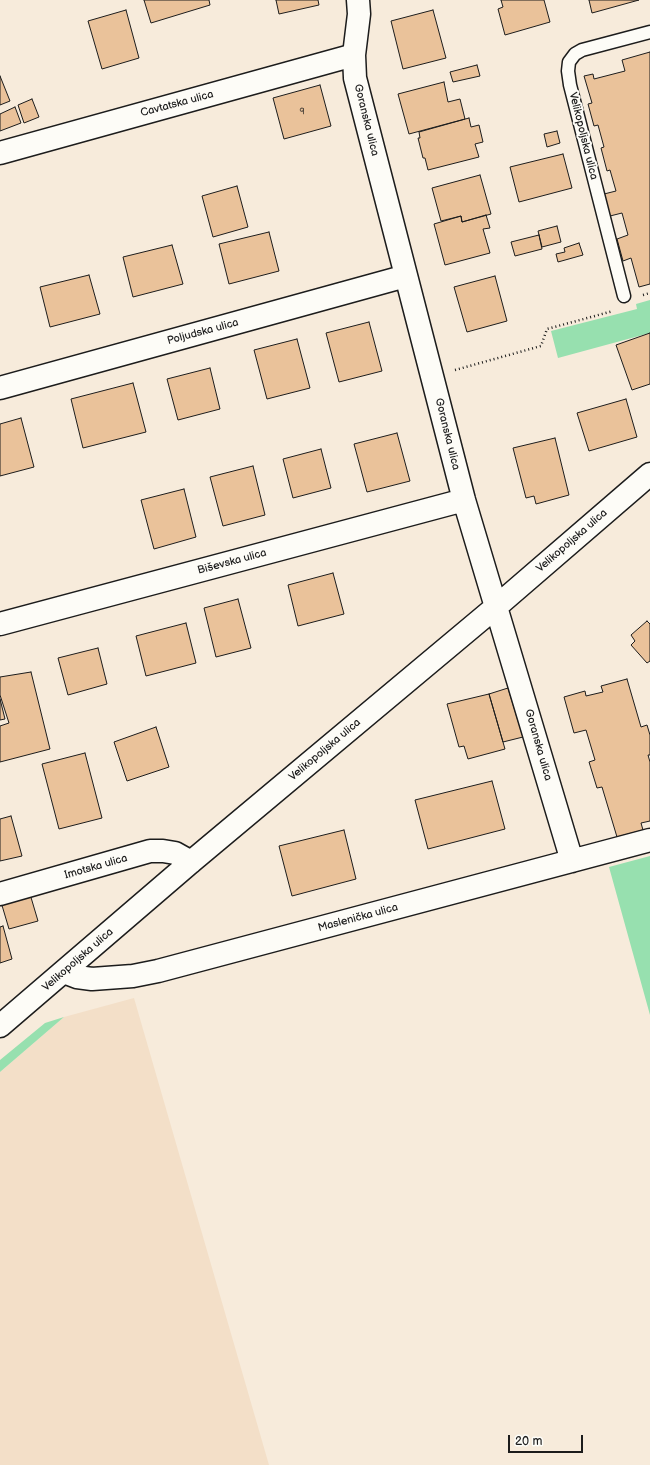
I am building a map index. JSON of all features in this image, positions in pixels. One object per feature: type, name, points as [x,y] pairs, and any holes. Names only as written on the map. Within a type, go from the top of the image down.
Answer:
[{"type":"street","name":"Goranska ulica","points":[[358,0],[359,14],[354,56],[355,78],[464,500],[497,606],[572,861]]},
{"type":"street","name":"Cavtatska ulica","points":[[0,152],[354,56]]},
{"type":"street","name":"Poljudska ulica","points":[[0,388],[406,276]]},
{"type":"street","name":"Velikopoljska ulica","points":[[0,1026],[191,862],[497,606],[650,474]]},
{"type":"street","name":"Biševska ulica","points":[[0,624],[464,500]]},
{"type":"street","name":"Maslenička ulica","points":[[64,972],[77,977],[92,979],[133,976],[158,971],[650,840]]},
{"type":"street","name":"Imotska ulica","points":[[0,894],[150,852],[163,851],[176,853],[191,862]]},
{"type":"lane","name":"Velikopoljska ulica","points":[[624,296],[570,85],[568,71],[569,62],[575,54],[582,50],[650,32]]},
{"type":"path","points":[[638,296],[650,293]]},
{"type":"path","points":[[432,376],[541,346],[546,329],[617,310]]},
{"type":"shaded area","points":[[134,998],[269,1465],[0,1465],[0,1072],[64,1017]]},
{"type":"green space","points":[[650,300],[650,333],[558,358],[551,331],[637,309],[636,304]]},
{"type":"green space","points":[[650,856],[650,1015],[609,867]]},
{"type":"green space","points":[[64,1017],[0,1072],[0,1060],[45,1023]]},
{"type":"building","points":[[144,0],[209,0],[210,5],[151,23]]},
{"type":"building","points":[[276,0],[318,0],[319,5],[279,14]]},
{"type":"building","points":[[501,0],[544,0],[550,22],[505,35],[498,9],[503,7]]},
{"type":"building","points":[[589,0],[639,0],[592,13]]},
{"type":"building","points":[[126,10],[139,58],[102,69],[88,21]]},
{"type":"building","points":[[433,10],[446,58],[403,69],[391,21]]},
{"type":"building","points":[[650,52],[650,284],[639,287],[631,258],[623,261],[617,239],[628,235],[622,213],[610,216],[604,194],[616,191],[610,170],[607,171],[601,148],[604,147],[598,125],[594,126],[588,104],[592,103],[584,76],[593,74],[594,79],[625,71],[622,60]]},
{"type":"building","points":[[477,65],[480,76],[453,82],[450,72]]},
{"type":"building","points":[[0,76],[10,101],[0,105]]},
{"type":"building","points":[[444,82],[448,102],[460,99],[465,119],[409,134],[398,94]]},
{"type":"building","points":[[320,85],[331,126],[284,139],[273,98]]},
{"type":"building","points":[[32,99],[39,117],[24,123],[18,105]]},
{"type":"building","points":[[15,107],[21,123],[0,131],[0,114]]},
{"type":"building","points":[[469,118],[471,127],[479,125],[483,142],[475,144],[479,157],[428,170],[418,138],[420,138],[419,132]]},
{"type":"building","points":[[557,131],[560,143],[547,147],[544,134]]},
{"type":"building","points":[[563,154],[572,188],[519,202],[510,167]]},
{"type":"building","points":[[480,175],[491,214],[462,222],[461,216],[441,221],[432,188]]},
{"type":"building","points":[[237,186],[248,227],[213,237],[202,196]]},
{"type":"building","points":[[486,215],[490,228],[483,229],[490,253],[445,265],[434,224],[461,216],[462,222]]},
{"type":"building","points":[[557,226],[561,242],[542,247],[538,231]]},
{"type":"building","points":[[269,232],[279,271],[229,284],[219,244]]},
{"type":"building","points":[[539,235],[542,249],[515,256],[511,242]]},
{"type":"building","points":[[579,243],[583,255],[558,262],[556,254],[565,252],[564,248]]},
{"type":"building","points":[[172,245],[183,284],[133,297],[123,257]]},
{"type":"building","points":[[89,275],[100,314],[50,327],[40,287]]},
{"type":"building","points":[[495,276],[507,321],[467,332],[454,287]]},
{"type":"building","points":[[369,322],[382,371],[339,382],[326,333]]},
{"type":"building","points":[[650,333],[650,384],[632,390],[616,345]]},
{"type":"building","points":[[297,339],[310,388],[267,399],[254,350]]},
{"type":"building","points":[[210,368],[220,409],[178,420],[167,379]]},
{"type":"building","points":[[133,383],[146,432],[83,448],[71,399]]},
{"type":"building","points":[[626,399],[637,437],[589,451],[577,413]]},
{"type":"building","points":[[21,418],[34,467],[0,476],[0,424]]},
{"type":"building","points":[[397,433],[410,481],[367,492],[354,444]]},
{"type":"building","points":[[555,438],[569,495],[536,504],[534,496],[526,498],[513,448]]},
{"type":"building","points":[[321,449],[331,488],[293,498],[283,459]]},
{"type":"building","points":[[253,466],[265,515],[223,526],[210,477]]},
{"type":"building","points":[[184,489],[196,537],[154,549],[141,500]]},
{"type":"building","points":[[333,573],[344,614],[298,626],[288,585]]},
{"type":"building","points":[[238,599],[251,648],[216,657],[204,608]]},
{"type":"building","points":[[647,621],[650,624],[650,661],[647,663],[631,645],[635,641],[631,635]]},
{"type":"building","points":[[186,623],[196,663],[146,676],[136,636]]},
{"type":"building","points":[[98,648],[107,684],[68,695],[58,658]]},
{"type":"building","points":[[31,672],[50,749],[0,762],[0,726],[9,723],[0,695],[0,677]]},
{"type":"building","points":[[627,679],[641,727],[647,725],[650,735],[650,755],[648,755],[650,762],[650,821],[641,823],[643,830],[617,837],[602,787],[597,788],[589,762],[595,760],[586,730],[574,733],[564,697],[585,691],[586,696],[603,692],[601,686]]},
{"type":"building","points":[[508,688],[523,737],[503,742],[489,694]]},
{"type":"building","points":[[489,694],[505,749],[468,759],[464,746],[459,747],[447,704]]},
{"type":"building","points":[[0,699],[5,719],[0,720]]},
{"type":"building","points":[[156,727],[169,767],[127,781],[114,742]]},
{"type":"building","points":[[85,753],[102,818],[59,829],[42,764]]},
{"type":"building","points":[[492,781],[505,829],[428,849],[415,800]]},
{"type":"building","points":[[11,816],[22,856],[0,861],[0,819]]},
{"type":"building","points":[[344,830],[356,879],[292,896],[279,846]]},
{"type":"building","points":[[30,894],[38,921],[9,929],[1,902]]},
{"type":"building","points":[[3,926],[12,959],[0,963],[0,927]]}]
